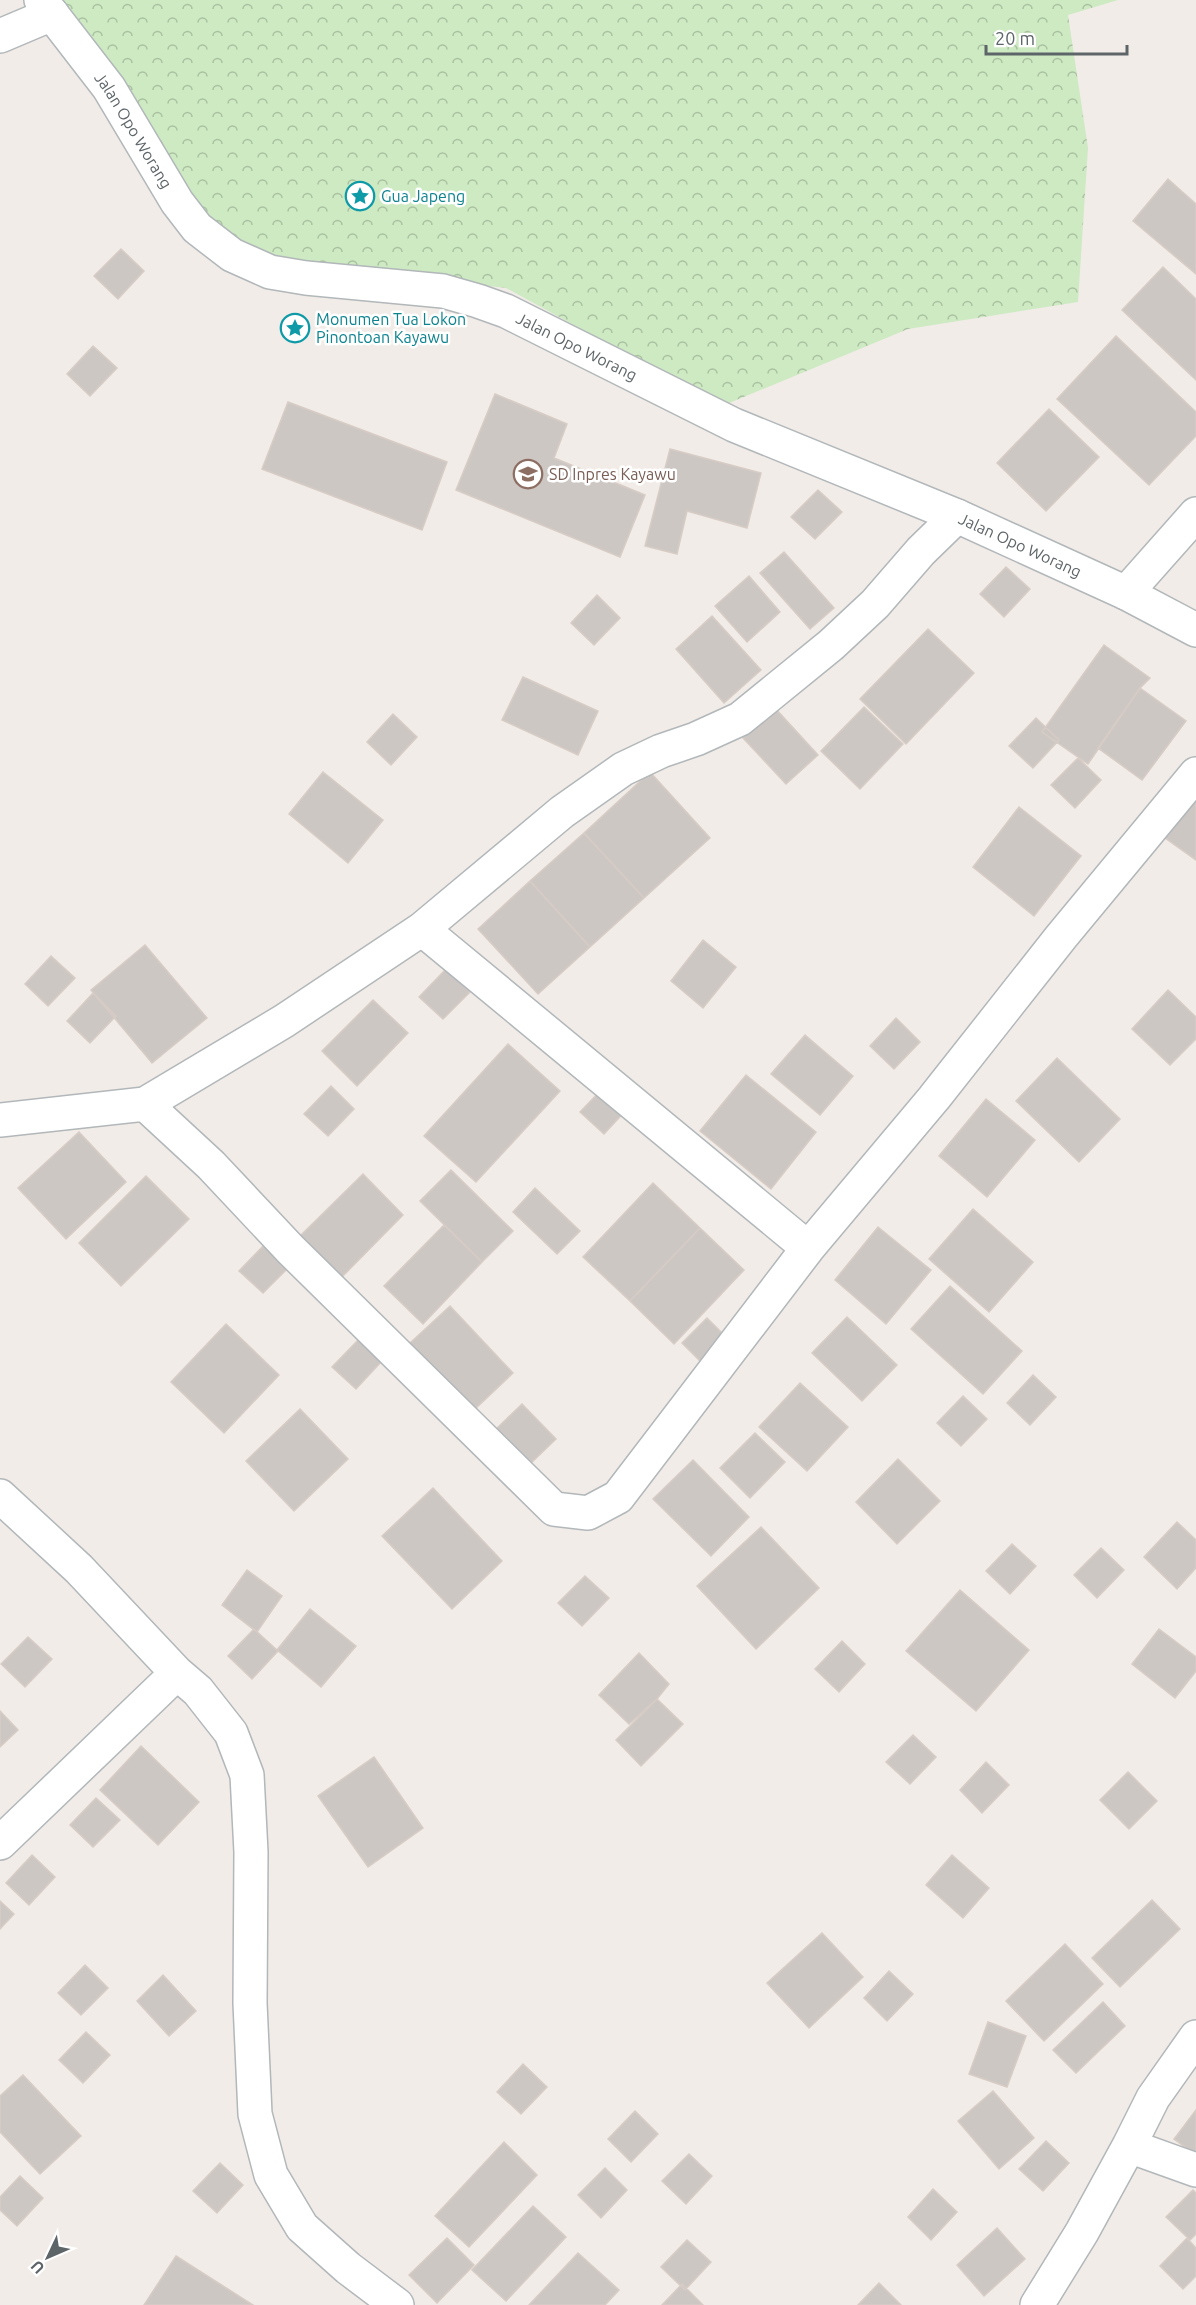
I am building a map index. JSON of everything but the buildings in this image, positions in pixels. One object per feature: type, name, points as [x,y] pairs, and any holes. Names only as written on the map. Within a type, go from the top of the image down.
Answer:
[{"type":"street","points":[[0,36],[47,7]]},
{"type":"street","name":"Jalan Opo Worang","points":[[47,7],[109,88],[177,202],[197,228],[232,255],[270,272],[306,278],[443,291],[506,311],[734,425],[957,516],[1126,593],[1196,630]]},
{"type":"street","points":[[1126,593],[1196,514]]},
{"type":"street","points":[[0,1120],[145,1104],[284,1021],[422,929],[562,812],[623,769],[740,719],[831,645],[875,604],[921,551],[957,516]]},
{"type":"street","points":[[145,1104],[211,1165],[290,1249],[554,1509],[588,1513],[618,1497],[808,1248],[934,1098],[1061,937],[1196,774]]},
{"type":"street","points":[[422,929],[808,1248]]},
{"type":"street","points":[[0,1496],[79,1569],[177,1673],[198,1691],[231,1733],[247,1775],[250,1852],[250,2003],[255,2114],[271,2175],[302,2227],[348,2268],[397,2305]]},
{"type":"street","points":[[0,1843],[177,1673]]},
{"type":"street","points":[[1037,2305],[1082,2232],[1153,2098],[1196,2037]]},
{"type":"street","points":[[1129,2146],[1196,2170]]},
{"type":"green space","points":[[51,0],[1118,0],[1068,15],[1088,148],[1078,302],[908,329],[722,406],[506,288],[265,260],[183,196]]},
{"type":"place","name":"Gua Japeng","points":[[360,196]]},
{"type":"place","name":"Monumen Tua Lokon Pinontoan Kayawu","points":[[295,328]]},
{"type":"place","name":"SD Inpres Kayawu","points":[[528,474]]}]
